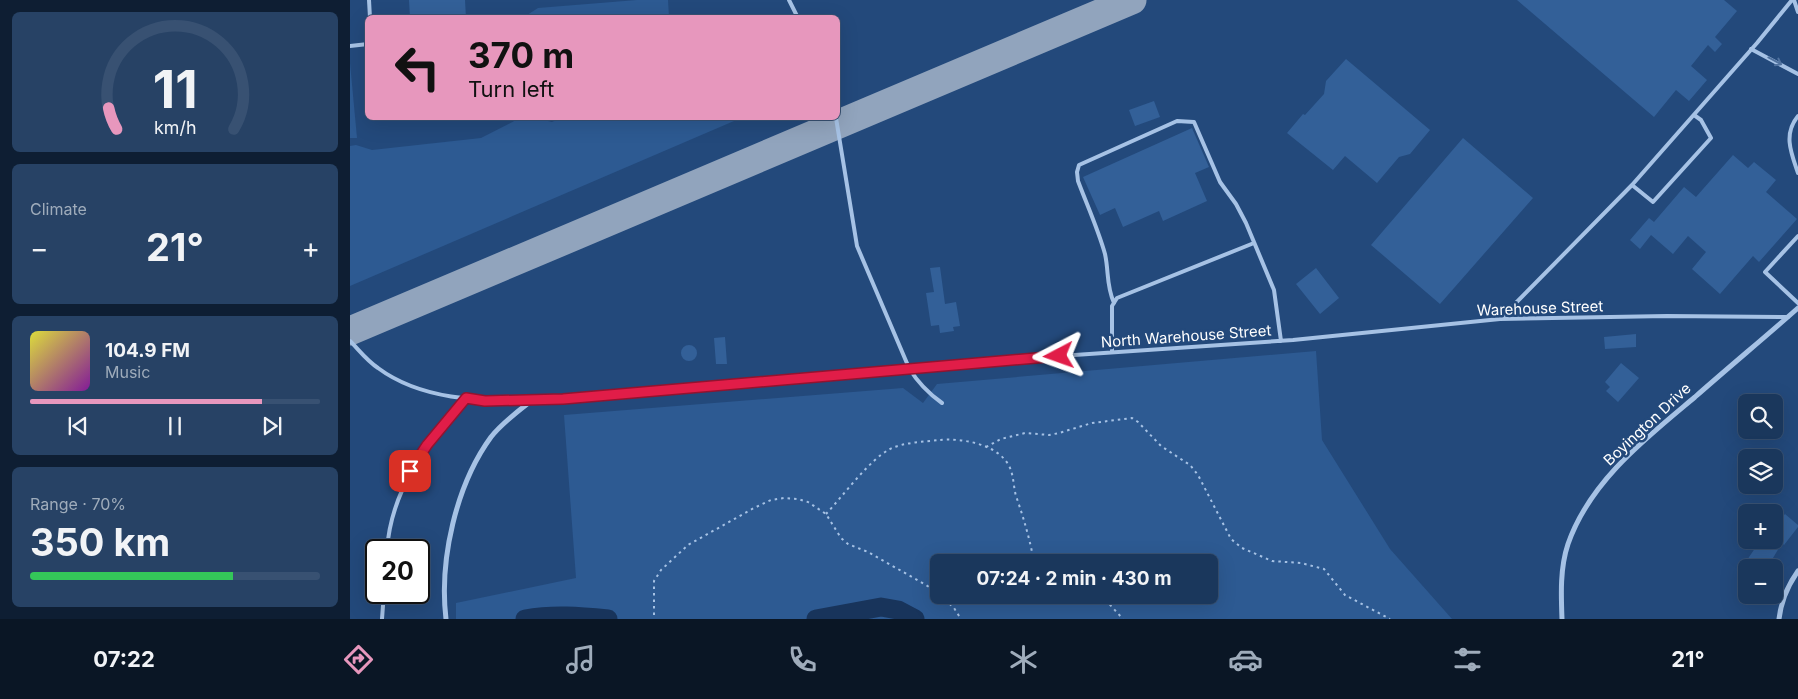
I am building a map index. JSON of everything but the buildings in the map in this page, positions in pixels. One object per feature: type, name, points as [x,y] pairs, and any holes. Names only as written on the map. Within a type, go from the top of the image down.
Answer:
[{"type":"street","name":"Boyington Drive","points":[[1562,619],[1562,567],[1567,545],[1575,527],[1601,484],[1636,448],[1798,308]]},
{"type":"street","points":[[446,619],[444,574],[451,528],[469,479],[476,462],[492,436],[508,418],[530,401]]},
{"type":"street","points":[[1779,619],[1780,608],[1791,580],[1798,571]]},
{"type":"lane","points":[[369,0],[370,15]]},
{"type":"lane","points":[[789,0],[796,15]]},
{"type":"lane","points":[[1500,319],[1632,185],[1793,0],[1798,12]]},
{"type":"lane","points":[[350,46],[365,44]]},
{"type":"lane","points":[[1751,49],[1798,74]]},
{"type":"lane","points":[[1632,185],[1653,202],[1711,138],[1701,120],[1694,114]]},
{"type":"lane","points":[[1798,116],[1793,122],[1788,136],[1798,173]]},
{"type":"lane","points":[[836,120],[860,258],[909,368],[916,380],[930,395],[942,403]]},
{"type":"lane","points":[[1114,303],[1108,290],[1103,248],[1078,181],[1077,172],[1079,165],[1177,121],[1194,122],[1220,182],[1236,204],[1274,290],[1281,341]]},
{"type":"lane","points":[[1798,236],[1765,272],[1798,303]]},
{"type":"lane","points":[[1112,352],[1112,306],[1117,298],[1254,243]]},
{"type":"lane","name":"Warehouse Street","points":[[1293,340],[1500,319],[1667,316],[1788,317]]},
{"type":"lane","name":"North Warehouse Street","points":[[350,341],[376,367],[400,382],[428,391],[485,401],[530,401],[909,368],[1293,340]]},
{"type":"lane","points":[[389,539],[391,523],[410,471],[427,445],[466,398]]},
{"type":"lane","points":[[382,619],[383,604]]},
{"type":"path","points":[[986,447],[1001,439],[1024,433],[1048,435],[1092,423],[1132,418],[1161,446],[1190,465],[1198,475],[1231,539],[1242,548],[1272,560],[1301,563],[1324,569],[1345,595],[1390,619]]},
{"type":"path","points":[[826,514],[890,448],[947,439],[968,440],[986,447],[1007,462],[1013,474],[1014,488],[1026,521],[1032,554]]},
{"type":"path","points":[[654,615],[654,581],[673,558],[704,535],[771,500],[784,498],[808,502],[826,514],[848,544],[868,552],[930,587]]},
{"type":"path","points":[[949,604],[961,619]]},
{"type":"path","points":[[1109,604],[1123,619]]},
{"type":"shaded area","points":[[637,0],[668,0],[669,15],[527,15],[538,8]]},
{"type":"shaded area","points":[[350,63],[357,138],[350,138]]},
{"type":"shaded area","points":[[516,120],[548,120],[552,122],[556,120],[736,120],[350,286],[350,146],[356,145],[372,150],[481,138]]},
{"type":"shaded area","points":[[1316,351],[1322,440],[1390,549],[1452,619],[456,619],[456,603],[576,578],[564,415],[903,388],[923,403],[937,384]]},
{"type":"waterway","points":[[816,619],[881,607],[898,610],[915,619]]},
{"type":"waterway","points":[[525,619],[546,616],[608,619]]},
{"type":"taxiway","points":[[350,331],[1132,0]]},
{"type":"route","points":[[410,471],[445,421],[466,398],[485,401],[563,399],[972,362],[1059,356]]}]
